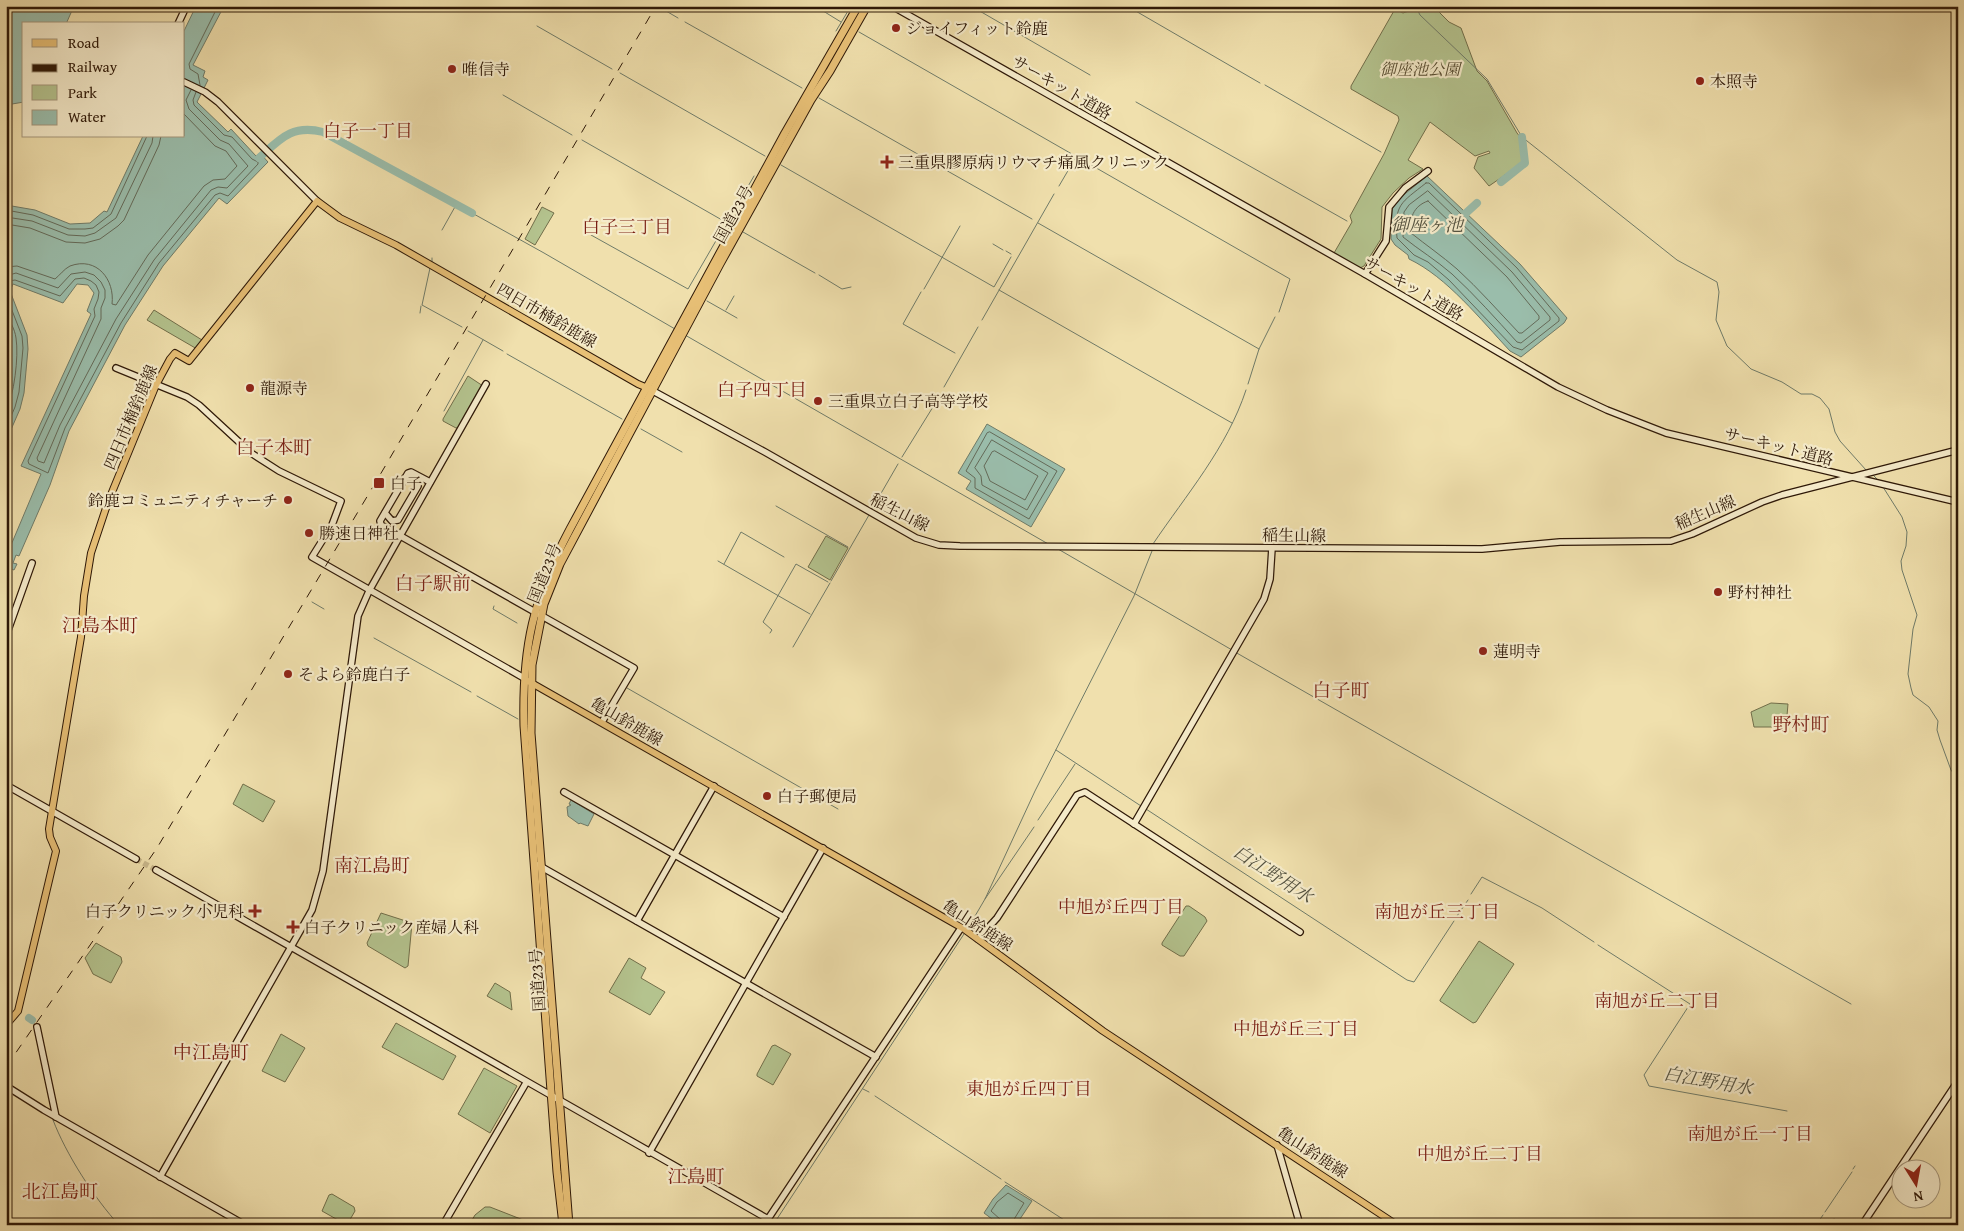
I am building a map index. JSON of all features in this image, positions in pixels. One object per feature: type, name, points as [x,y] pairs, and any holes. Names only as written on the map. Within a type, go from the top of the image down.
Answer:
[{"type":"highway","name":"国道23号","points":[[563,1225],[525,740],[524,678],[526,651],[534,612],[556,554],[650,389],[785,133],[858,6]]},
{"type":"highway","name":"国道23号","points":[[680,333],[811,100],[867,6]]},
{"type":"highway","name":"国道23号","points":[[570,1225],[531,734],[532,665],[542,616],[560,564],[650,389]]},
{"type":"main road","name":"四日市楠鈴鹿線","points":[[6,1025],[18,1011],[56,851],[49,830],[81,637],[84,596],[91,553],[108,502],[156,385],[170,359],[175,353],[189,361],[316,201],[340,218],[396,245],[638,384],[650,389]]},
{"type":"main road","name":"亀山鈴鹿線","points":[[524,678],[961,928],[1102,1031],[1398,1225]]},
{"type":"street","name":"サーキット道路","points":[[892,6],[1324,253],[1365,274],[1558,387],[1607,410],[1666,433],[1958,502]]},
{"type":"street","points":[[179,22],[185,9]]},
{"type":"street","points":[[185,82],[212,96],[316,201]]},
{"type":"street","points":[[1365,274],[1386,241],[1389,207],[1406,188],[1428,171]]},
{"type":"street","points":[[116,368],[193,401],[239,444],[268,465],[341,501],[332,525],[312,557],[524,678]]},
{"type":"street","points":[[160,1177],[312,910],[324,871],[356,626],[360,612],[369,590],[486,384]]},
{"type":"street","name":"稲生山線","points":[[650,389],[916,538],[940,545],[953,546],[1482,550],[1560,542],[1662,542],[1692,534],[1771,499],[1958,450]]},
{"type":"street","points":[[430,482],[411,472],[405,478],[380,521],[381,525],[634,668],[602,722]]},
{"type":"street","points":[[385,513],[392,521],[398,520],[417,487],[417,480],[405,478]]},
{"type":"street","points":[[1134,824],[1268,590],[1272,548]]},
{"type":"street","points":[[6,636],[32,562]]},
{"type":"street","points":[[6,785],[136,859]]},
{"type":"street","points":[[636,922],[714,786]]},
{"type":"street","points":[[564,792],[784,917]]},
{"type":"street","points":[[978,939],[997,918],[1078,794],[1085,792],[1300,932]]},
{"type":"street","points":[[649,1152],[823,848]]},
{"type":"street","points":[[535,862],[542,868],[636,922],[876,1057]]},
{"type":"street","points":[[156,870],[552,1098],[768,1219],[961,928]]},
{"type":"street","points":[[37,1027],[56,1117]]},
{"type":"street","points":[[1862,1225],[1958,1081]]},
{"type":"street","points":[[443,1225],[526,1083]]},
{"type":"street","points":[[6,1086],[56,1117],[245,1225]]},
{"type":"street","points":[[1277,1145],[1300,1225]]},
{"type":"green space","name":"御座池公園","points":[[1423,6],[1433,6],[1449,22],[1461,28],[1477,71],[1487,81],[1521,138],[1524,162],[1507,176],[1505,174],[1489,186],[1474,168],[1478,157],[1490,153],[1489,151],[1475,156],[1430,122],[1408,160],[1423,169],[1409,178],[1382,207],[1381,239],[1364,266],[1360,268],[1334,253],[1352,222],[1350,216],[1384,154],[1399,120],[1398,116],[1351,89],[1351,86],[1395,9],[1403,13]]},
{"type":"green space","points":[[542,207],[554,213],[535,245],[525,239]]},
{"type":"green space","points":[[154,310],[202,340],[197,349],[147,320]]},
{"type":"green space","points":[[468,376],[483,386],[459,427],[456,428],[443,421],[443,419]]},
{"type":"green space","points":[[826,536],[848,548],[830,580],[808,567]]},
{"type":"green space","points":[[1771,703],[1788,704],[1786,727],[1754,727],[1751,712]]},
{"type":"green space","points":[[243,784],[275,801],[263,822],[233,804]]},
{"type":"green space","points":[[1186,906],[1189,906],[1205,917],[1207,921],[1184,956],[1180,956],[1162,945],[1162,943]]},
{"type":"green space","points":[[381,913],[412,923],[408,966],[405,968],[368,946],[367,943]]},
{"type":"green space","points":[[1479,941],[1514,964],[1476,1022],[1473,1023],[1440,1000]]},
{"type":"green space","points":[[96,943],[121,957],[122,962],[111,983],[93,974],[85,958]]},
{"type":"green space","points":[[629,958],[646,968],[641,978],[665,992],[650,1015],[609,992]]},
{"type":"green space","points":[[495,983],[510,992],[512,1010],[487,996]]},
{"type":"green space","points":[[396,1023],[456,1056],[443,1080],[382,1047]]},
{"type":"green space","points":[[281,1034],[305,1048],[285,1082],[262,1071]]},
{"type":"green space","points":[[775,1045],[791,1054],[773,1085],[757,1076],[757,1074],[772,1046]]},
{"type":"green space","points":[[484,1068],[517,1086],[490,1133],[458,1114]]},
{"type":"green space","points":[[332,1194],[354,1207],[355,1211],[348,1223],[345,1224],[322,1211],[329,1195]]},
{"type":"green space","points":[[485,1207],[490,1207],[536,1225],[469,1225],[475,1215]]},
{"type":"water","points":[[6,6],[74,6],[67,22],[22,22],[22,102],[6,105]]},
{"type":"water","points":[[196,6],[224,6],[193,65],[205,71],[203,77],[208,80],[197,102],[228,132],[231,129],[256,156],[260,153],[268,162],[227,204],[219,198],[163,266],[125,325],[69,431],[50,485],[19,556],[16,555],[13,563],[17,564],[14,570],[6,567],[6,557],[41,474],[21,466],[91,314],[87,311],[94,293],[88,285],[77,284],[63,303],[13,284],[10,291],[27,335],[28,349],[24,393],[20,409],[6,441],[6,205],[35,210],[70,224],[90,223],[104,211],[107,212],[142,138],[185,138],[185,29]]},
{"type":"water","name":"御座ヶ池","points":[[1427,176],[1520,264],[1567,318],[1564,323],[1521,357],[1510,351],[1450,288],[1423,267],[1409,259],[1408,255],[1395,245],[1391,239],[1392,209],[1401,197]]},
{"type":"water","points":[[987,424],[1065,469],[1031,527],[966,489],[971,481],[958,473]]},
{"type":"water","points":[[571,800],[594,814],[588,826],[579,824],[568,816],[567,807],[571,805],[569,804]]},
{"type":"water","points":[[1006,1185],[1032,1201],[1016,1225],[1000,1225],[984,1213],[993,1199]]},
{"type":"waterway","points":[[815,6],[841,22]]},
{"type":"waterway","points":[[836,31],[851,6]]},
{"type":"waterway","points":[[971,6],[1090,75]]},
{"type":"waterway","points":[[1127,6],[1260,83]]},
{"type":"waterway","points":[[661,8],[678,18]]},
{"type":"waterway","points":[[1417,9],[1420,15],[1487,79],[1522,137],[1677,260],[1717,282],[1719,292],[1716,320],[1727,346],[1751,369],[1782,382],[1801,394],[1812,394],[1820,398],[1829,409],[1835,432],[1840,441],[1866,470]]},
{"type":"waterway","points":[[685,22],[802,88]]},
{"type":"waterway","points":[[537,26],[612,69]]},
{"type":"waterway","points":[[859,32],[1290,279],[1279,312]]},
{"type":"waterway","points":[[620,73],[765,156]]},
{"type":"waterway","points":[[1265,85],[1381,152]]},
{"type":"waterway","points":[[503,95],[572,135]]},
{"type":"waterway","points":[[819,98],[1032,219]]},
{"type":"waterway","points":[[1136,102],[1347,221]]},
{"type":"waterway","points":[[259,158],[287,135],[303,130],[323,132],[472,213]]},
{"type":"waterway","points":[[1501,182],[1525,163],[1522,137]]},
{"type":"waterway","points":[[582,140],[729,224]]},
{"type":"waterway","points":[[1059,186],[1076,157]]},
{"type":"waterway","points":[[781,165],[994,287],[1011,257]]},
{"type":"waterway","points":[[747,188],[754,176]]},
{"type":"waterway","points":[[735,207],[742,193]]},
{"type":"waterway","points":[[982,320],[1054,194]]},
{"type":"waterway","points":[[1466,213],[1477,203]]},
{"type":"waterway","points":[[442,230],[456,205]]},
{"type":"waterway","points":[[472,213],[675,329]]},
{"type":"waterway","points":[[721,232],[726,223]]},
{"type":"waterway","points":[[1038,223],[1259,349]]},
{"type":"waterway","points":[[924,289],[960,226]]},
{"type":"waterway","points":[[743,232],[815,273]]},
{"type":"waterway","points":[[591,235],[688,289],[717,239]]},
{"type":"waterway","points":[[993,244],[1003,250]]},
{"type":"waterway","points":[[1006,251],[1011,254]]},
{"type":"waterway","points":[[430,268],[422,305],[462,327]]},
{"type":"waterway","points":[[819,275],[842,289],[851,287]]},
{"type":"waterway","points":[[999,290],[1232,423]]},
{"type":"waterway","points":[[921,292],[903,324],[955,353]]},
{"type":"waterway","points":[[726,310],[734,296]]},
{"type":"waterway","points":[[707,301],[737,318]]},
{"type":"waterway","points":[[420,313],[421,306]]},
{"type":"waterway","points":[[1248,384],[1259,349],[1275,317]]},
{"type":"waterway","points":[[944,387],[978,327]]},
{"type":"waterway","points":[[468,331],[503,351]]},
{"type":"waterway","points":[[685,335],[1050,545]]},
{"type":"waterway","points":[[444,411],[483,340]]},
{"type":"waterway","points":[[507,354],[622,419]]},
{"type":"waterway","points":[[1153,544],[1217,451],[1238,411],[1246,390]]},
{"type":"waterway","points":[[902,457],[941,394]]},
{"type":"waterway","points":[[641,429],[682,452]]},
{"type":"waterway","points":[[872,509],[898,464]]},
{"type":"waterway","points":[[1872,474],[1878,480]]},
{"type":"waterway","points":[[1883,487],[1902,517],[1907,532],[1906,546],[1901,561],[1902,570],[1917,615],[1913,629],[1908,674],[1911,688],[1913,695],[1929,707],[1938,721],[1937,730],[1940,740],[1951,770],[1958,780]]},
{"type":"waterway","points":[[776,506],[848,547]]},
{"type":"waterway","points":[[831,581],[869,515]]},
{"type":"waterway","points":[[724,564],[741,532],[784,557]]},
{"type":"waterway","points":[[1058,549],[1232,650]]},
{"type":"waterway","points":[[968,928],[985,899],[1035,791],[1134,596],[1152,551]]},
{"type":"waterway","points":[[718,561],[810,614]]},
{"type":"waterway","points":[[770,633],[772,630],[763,622],[796,564],[828,582]]},
{"type":"waterway","points":[[793,647],[830,583]]},
{"type":"waterway","points":[[312,602],[324,609]]},
{"type":"waterway","points":[[494,606],[493,609],[517,623]]},
{"type":"waterway","points":[[374,638],[471,692]]},
{"type":"waterway","points":[[1235,652],[1851,1004]]},
{"type":"waterway","points":[[627,688],[838,809]]},
{"type":"waterway","points":[[477,696],[518,719]]},
{"type":"waterway","name":"白江野用水","points":[[1056,750],[1141,806]]},
{"type":"waterway","points":[[1038,820],[1075,764]]},
{"type":"waterway","name":"白江野用水","points":[[1146,809],[1407,980],[1414,982],[1454,921]]},
{"type":"waterway","points":[[985,899],[1034,827]]},
{"type":"waterway","points":[[1955,844],[1958,837]]},
{"type":"waterway","points":[[1956,860],[1958,871]]},
{"type":"waterway","name":"白江野用水","points":[[1471,894],[1482,877],[1542,908],[1594,942]]},
{"type":"waterway","name":"白江野用水","points":[[1457,916],[1468,900]]},
{"type":"waterway","points":[[773,1225],[964,934]]},
{"type":"waterway","name":"白江野用水","points":[[1598,945],[1690,1004],[1644,1075],[1649,1086],[1787,1111]]},
{"type":"waterway","points":[[863,1089],[869,1092]]},
{"type":"waterway","points":[[875,1096],[1001,1179]]},
{"type":"waterway","points":[[53,1120],[65,1147],[82,1175],[100,1202],[119,1225]]},
{"type":"waterway","name":"白江野用水","points":[[1825,1212],[1852,1172]]},
{"type":"waterway","points":[[1005,1182],[1072,1225]]},
{"type":"waterway","name":"白江野用水","points":[[1816,1225],[1823,1215]]},
{"type":"waterway","points":[[1834,1219],[1851,1225]]},
{"type":"tunnel","points":[[136,859],[156,870]]},
{"type":"railway","points":[[6,1067],[157,848],[377,480],[656,6]]},
{"type":"place","name":"ジョイフィット鈴鹿","points":[[896,28]]},
{"type":"place","name":"唯信寺","points":[[452,69]]},
{"type":"place","name":"本照寺","points":[[1700,81]]},
{"type":"place","name":"三重県膠原病リウマチ痛風クリニック","points":[[887,162]]},
{"type":"place","name":"龍源寺","points":[[250,388]]},
{"type":"place","name":"三重県立白子高等学校","points":[[818,401]]},
{"type":"place","name":"白子","points":[[379,483]]},
{"type":"place","name":"鈴鹿コミュニティチャーチ","points":[[288,500]]},
{"type":"place","name":"勝速日神社","points":[[309,533]]},
{"type":"place","name":"野村神社","points":[[1718,592]]},
{"type":"place","name":"蓮明寺","points":[[1483,651]]},
{"type":"place","name":"そよら鈴鹿白子","points":[[288,674]]},
{"type":"place","name":"白子郵便局","points":[[767,796]]},
{"type":"place","name":"白子クリニック小児科","points":[[255,911]]},
{"type":"place","name":"白子クリニック産婦人科","points":[[293,927]]},
{"type":"district","name":"白子一丁目","points":[[368,131]]},
{"type":"district","name":"白子三丁目","points":[[627,227]]},
{"type":"district","name":"白子四丁目","points":[[762,390]]},
{"type":"district","name":"白子本町","points":[[274,447]]},
{"type":"district","name":"白子駅前","points":[[433,583]]},
{"type":"district","name":"江島本町","points":[[100,625]]},
{"type":"district","name":"白子町","points":[[1341,690]]},
{"type":"district","name":"野村町","points":[[1801,724]]},
{"type":"district","name":"南江島町","points":[[372,865]]},
{"type":"district","name":"中旭が丘四丁目","points":[[1121,907]]},
{"type":"district","name":"南旭が丘三丁目","points":[[1437,912]]},
{"type":"district","name":"南旭が丘二丁目","points":[[1657,1001]]},
{"type":"district","name":"中旭が丘三丁目","points":[[1296,1029]]},
{"type":"district","name":"中江島町","points":[[211,1052]]},
{"type":"district","name":"東旭が丘四丁目","points":[[1029,1089]]},
{"type":"district","name":"南旭が丘一丁目","points":[[1750,1134]]},
{"type":"district","name":"中旭が丘二丁目","points":[[1480,1154]]},
{"type":"district","name":"江島町","points":[[696,1176]]},
{"type":"district","name":"北江島町","points":[[60,1191]]}]
